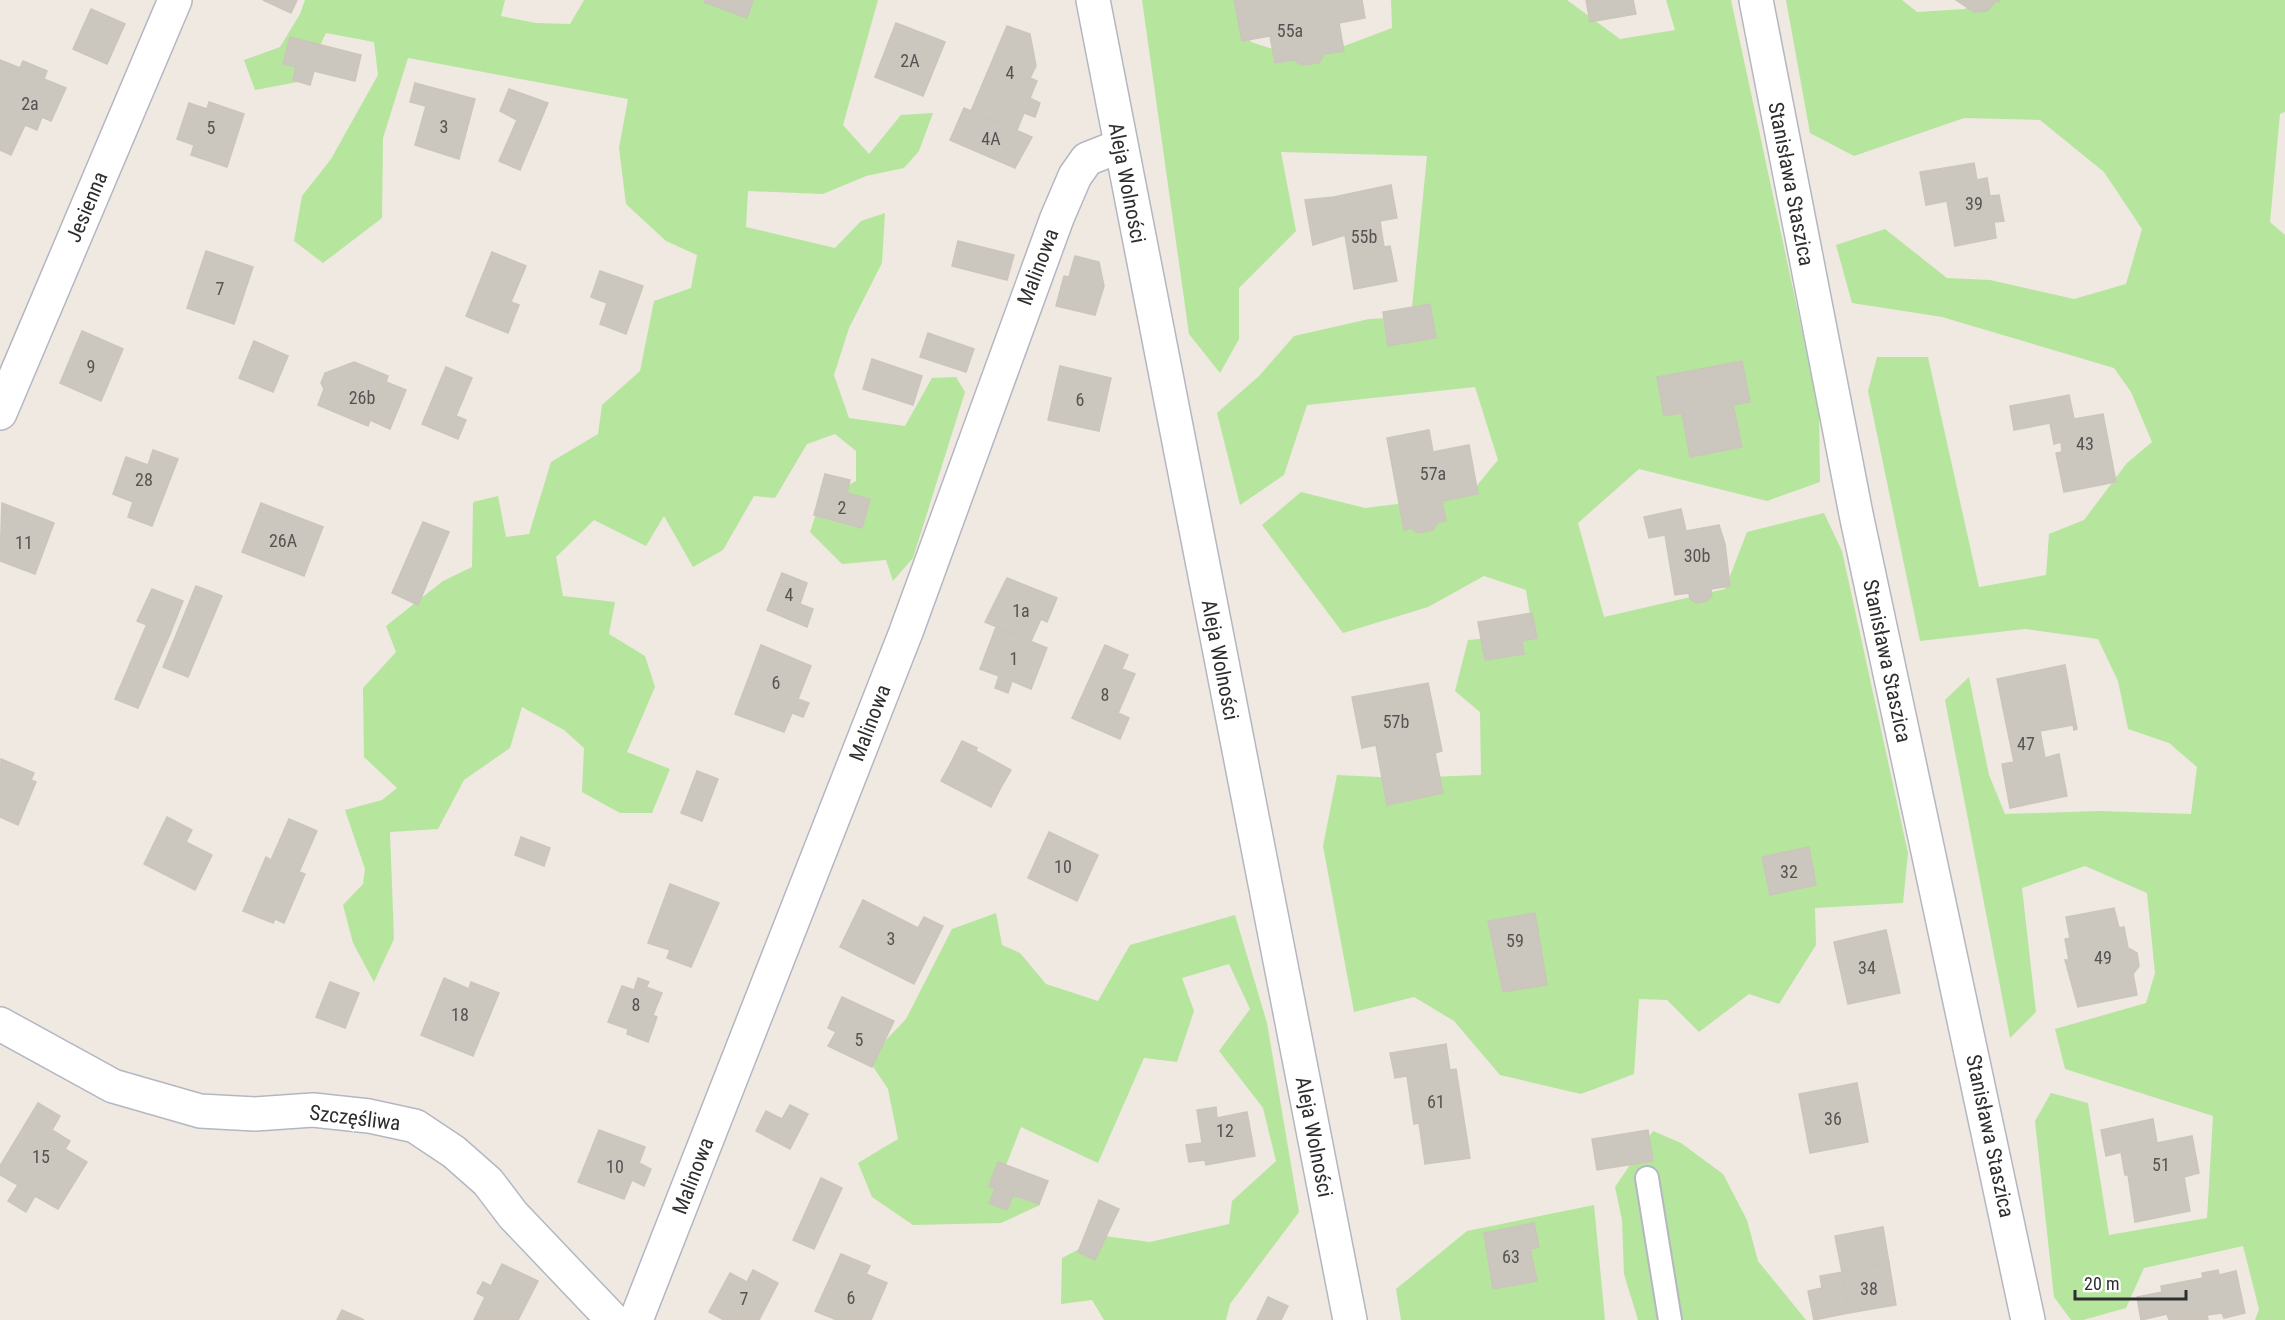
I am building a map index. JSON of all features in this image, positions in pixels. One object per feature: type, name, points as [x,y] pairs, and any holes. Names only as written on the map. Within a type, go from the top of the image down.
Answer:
[{"type":"street","name":"Jesienna","points":[[0,413],[175,0]]},
{"type":"street","name":"Aleja Wolności","points":[[1093,0],[1350,1320]]},
{"type":"street","name":"Stanisława Staszica","points":[[1756,0],[1856,514],[2028,1320]]},
{"type":"street","name":"Malinowa","points":[[636,1320],[906,632],[1057,218],[1075,176],[1087,159],[1120,146]]},
{"type":"street","name":"Szczęśliwa","points":[[0,1024],[113,1086],[200,1111],[255,1114],[313,1110],[369,1116],[415,1126],[454,1152],[488,1182],[513,1215],[613,1320]]},
{"type":"lane","points":[[1647,1178],[1670,1320]]},
{"type":"green space","points":[[305,0],[505,0],[501,16],[536,23],[570,24],[584,0],[878,0],[843,125],[869,154],[901,115],[933,113],[919,151],[904,168],[866,176],[823,194],[748,191],[746,227],[835,248],[861,221],[885,213],[882,263],[849,328],[834,375],[849,418],[905,426],[932,378],[956,377],[965,392],[913,558],[893,581],[886,560],[842,564],[810,532],[820,502],[856,481],[856,451],[835,434],[807,444],[775,498],[754,496],[723,550],[693,567],[664,516],[646,546],[594,520],[556,557],[563,596],[615,602],[609,634],[645,656],[655,687],[627,752],[670,769],[652,813],[620,813],[582,792],[584,748],[564,730],[522,707],[510,748],[464,780],[438,829],[390,832],[394,939],[374,982],[353,943],[343,905],[363,884],[365,869],[345,810],[382,800],[397,788],[364,757],[363,688],[396,652],[386,626],[443,581],[472,567],[473,502],[498,496],[506,537],[529,534],[551,462],[598,434],[602,405],[640,371],[654,301],[691,288],[697,255],[666,241],[626,204],[619,148],[628,99],[408,58],[383,138],[382,218],[323,263],[294,241],[302,196],[331,159],[378,75],[374,42],[326,33],[303,81],[255,90],[244,60],[280,47],[300,14]]},
{"type":"green space","points":[[1142,0],[1235,0],[1251,42],[1307,60],[1392,28],[1391,0],[1567,0],[1620,39],[1675,30],[1666,0],[1731,0],[1819,410],[1820,482],[1767,501],[1639,469],[1578,523],[1604,617],[1725,589],[1747,532],[1824,513],[1842,551],[1908,853],[1903,903],[1815,908],[1816,945],[1779,1004],[1749,994],[1699,1032],[1667,1000],[1639,999],[1634,1074],[1581,1094],[1500,1075],[1454,1021],[1414,997],[1354,1012],[1323,846],[1337,775],[1400,778],[1481,775],[1480,712],[1455,691],[1468,640],[1533,634],[1526,590],[1484,576],[1428,607],[1343,633],[1262,525],[1301,492],[1365,508],[1469,495],[1498,460],[1475,387],[1307,405],[1284,475],[1240,505],[1217,413],[1259,376],[1294,336],[1369,319],[1411,317],[1427,156],[1281,152],[1296,231],[1239,288],[1239,339],[1220,373],[1189,334]]},
{"type":"green space","points":[[1786,0],[1902,0],[1917,12],[1965,9],[1974,0],[2285,0],[2285,112],[2280,114],[2270,222],[2285,235],[2285,1320],[2255,1320],[2259,1309],[2243,1246],[2144,1268],[2126,1308],[2083,1320],[2071,1320],[2054,1297],[2035,1121],[2051,1093],[2088,1103],[2109,1235],[2207,1218],[2213,1116],[2065,1069],[2055,1029],[2146,1003],[2155,973],[2147,893],[2085,866],[2022,888],[2036,1012],[2010,1038],[1945,700],[1969,677],[1989,775],[2005,814],[2099,811],[2191,814],[2197,767],[2169,743],[2128,729],[2118,681],[2098,639],[2025,629],[1920,641],[1868,391],[1877,357],[1928,357],[1979,587],[2046,575],[2049,534],[2084,520],[2127,463],[2152,442],[2131,392],[2114,368],[1942,317],[1852,303],[1836,245],[1885,229],[1947,278],[1990,280],[2074,299],[2126,284],[2142,229],[2104,172],[2040,120],[1964,118],[1854,156],[1810,133]]},
{"type":"green space","points":[[996,913],[1002,945],[1020,953],[1046,984],[1098,1001],[1130,945],[1235,915],[1267,1023],[1299,1212],[1230,1304],[1226,1320],[1104,1320],[1092,1300],[1061,1304],[1062,1258],[1104,1236],[1150,1242],[1229,1224],[1232,1201],[1276,1161],[1263,1108],[1219,1051],[1250,1009],[1229,964],[1182,978],[1194,1011],[1177,1062],[1144,1058],[1098,1163],[1021,1127],[1005,1168],[1040,1205],[1001,1223],[913,1225],[872,1197],[858,1163],[898,1139],[888,1089],[868,1059],[906,1019],[952,929]]},
{"type":"green space","points":[[1653,1131],[1681,1143],[1723,1174],[1747,1220],[1758,1261],[1806,1320],[1638,1320],[1624,1274],[1622,1220],[1615,1187]]},
{"type":"green space","points":[[1594,1205],[1605,1320],[1401,1320],[1396,1289],[1467,1231]]},
{"type":"building","points":[[263,0],[297,0],[291,13]]},
{"type":"building","points":[[705,0],[753,0],[747,18],[704,2]]},
{"type":"building","points":[[1234,0],[1362,0],[1365,18],[1339,23],[1344,51],[1324,54],[1319,63],[1302,65],[1294,60],[1275,63],[1270,36],[1242,41]]},
{"type":"building","points":[[1586,0],[1633,0],[1636,14],[1590,22]]},
{"type":"building","points":[[1956,0],[2000,1],[1995,2],[1987,11],[1974,12]]},
{"type":"building","points":[[91,9],[125,24],[107,64],[73,49]]},
{"type":"building","points":[[896,23],[945,42],[923,96],[875,77]]},
{"type":"building","points":[[1007,26],[1030,34],[1036,66],[1030,78],[1037,81],[1030,98],[1040,103],[1035,117],[1024,113],[1017,130],[971,111]]},
{"type":"building","points":[[290,37],[361,55],[355,81],[314,71],[310,85],[293,80],[296,67],[283,64]]},
{"type":"building","points":[[0,60],[20,68],[23,61],[47,71],[44,79],[66,88],[51,121],[42,117],[37,130],[25,125],[11,155],[0,150]]},
{"type":"building","points":[[415,83],[475,99],[459,159],[415,145],[426,106],[410,102]]},
{"type":"building","points":[[509,89],[548,103],[520,170],[499,161],[517,120],[500,111]]},
{"type":"building","points":[[209,102],[244,114],[227,167],[191,155],[194,145],[177,139],[189,103],[207,109]]},
{"type":"building","points":[[964,108],[1032,137],[1015,168],[950,140]]},
{"type":"building","points":[[1974,163],[1977,180],[1987,178],[1990,196],[1999,195],[2004,221],[1994,222],[1996,238],[1955,246],[1947,201],[1926,205],[1920,172]]},
{"type":"building","points":[[1391,185],[1397,218],[1380,221],[1384,247],[1390,246],[1397,281],[1354,289],[1345,235],[1313,245],[1305,200],[1334,197]]},
{"type":"building","points":[[958,241],[1014,255],[1007,280],[952,266]]},
{"type":"building","points":[[206,251],[253,267],[234,324],[187,308]]},
{"type":"building","points":[[492,252],[526,266],[511,302],[519,305],[508,333],[466,316]]},
{"type":"building","points":[[1075,256],[1099,262],[1104,286],[1095,315],[1056,306],[1064,276],[1069,277]]},
{"type":"building","points":[[600,271],[643,286],[626,334],[600,324],[607,303],[591,297]]},
{"type":"building","points":[[1430,304],[1436,338],[1388,346],[1383,312]]},
{"type":"building","points":[[82,331],[123,349],[101,401],[60,383]]},
{"type":"building","points":[[928,333],[974,349],[966,372],[920,357]]},
{"type":"building","points":[[254,341],[288,356],[273,392],[239,378]]},
{"type":"building","points":[[872,359],[922,376],[913,405],[863,389]]},
{"type":"building","points":[[1742,361],[1750,402],[1733,405],[1742,447],[1690,457],[1682,413],[1664,416],[1657,377]]},
{"type":"building","points":[[354,362],[388,376],[386,382],[406,390],[390,429],[370,420],[368,426],[318,405],[324,389],[321,383],[325,373]]},
{"type":"building","points":[[1060,366],[1111,378],[1099,431],[1048,420]]},
{"type":"building","points":[[446,367],[472,378],[456,416],[466,420],[458,439],[422,424]]},
{"type":"building","points":[[2069,395],[2074,419],[2103,414],[2116,482],[2064,492],[2056,453],[2062,452],[2061,442],[2054,444],[2050,423],[2014,430],[2010,406]]},
{"type":"building","points":[[1429,430],[1433,452],[1469,445],[1478,494],[1442,501],[1446,521],[1437,523],[1433,530],[1418,533],[1411,528],[1404,530],[1387,438]]},
{"type":"building","points":[[153,450],[178,459],[152,526],[128,517],[133,502],[113,494],[126,457],[148,465]]},
{"type":"building","points":[[825,474],[850,480],[847,493],[870,499],[862,528],[814,515]]},
{"type":"building","points":[[2,503],[54,523],[35,574],[0,561]]},
{"type":"building","points":[[261,503],[323,527],[304,576],[242,552]]},
{"type":"building","points":[[1681,509],[1686,531],[1719,525],[1725,544],[1730,586],[1711,589],[1712,595],[1707,601],[1696,603],[1690,599],[1689,593],[1675,595],[1665,535],[1649,538],[1644,517]]},
{"type":"building","points":[[423,522],[449,532],[418,605],[392,593]]},
{"type":"building","points":[[782,573],[807,583],[800,604],[813,609],[807,627],[767,610]]},
{"type":"building","points":[[1007,578],[1057,598],[1047,622],[1041,619],[1031,641],[985,622]]},
{"type":"building","points":[[196,586],[222,596],[188,677],[163,667]]},
{"type":"building","points":[[152,589],[183,601],[170,634],[137,621]]},
{"type":"building","points":[[1532,613],[1537,638],[1522,641],[1524,654],[1485,660],[1478,622]]},
{"type":"building","points":[[147,624],[170,634],[138,708],[115,699]]},
{"type":"building","points":[[996,627],[1047,648],[1031,689],[1012,681],[1008,693],[995,688],[999,676],[980,669]]},
{"type":"building","points":[[761,645],[811,666],[798,699],[809,703],[803,717],[792,713],[784,732],[735,714]]},
{"type":"building","points":[[1105,645],[1128,655],[1122,669],[1135,674],[1118,713],[1129,718],[1120,739],[1072,718]]},
{"type":"building","points":[[2065,665],[2077,729],[2074,730],[2073,725],[2040,731],[2045,758],[2059,754],[2067,796],[2010,808],[2002,764],[2014,762],[1997,679]]},
{"type":"building","points":[[1428,683],[1442,751],[1435,753],[1443,793],[1387,805],[1376,745],[1362,748],[1352,697]]},
{"type":"building","points":[[962,741],[1011,770],[1000,789],[951,763]]},
{"type":"building","points":[[1,759],[34,773],[31,780],[36,782],[18,825],[0,817]]},
{"type":"building","points":[[951,763],[1000,789],[991,807],[941,781]]},
{"type":"building","points":[[697,771],[718,779],[702,821],[681,813]]},
{"type":"building","points":[[167,817],[192,830],[186,842],[212,855],[195,890],[144,864]]},
{"type":"building","points":[[289,819],[317,831],[299,872],[305,874],[284,923],[275,919],[273,923],[243,911],[266,857],[271,860]]},
{"type":"building","points":[[1049,832],[1098,855],[1077,901],[1028,878]]},
{"type":"building","points":[[521,837],[550,848],[544,866],[515,855]]},
{"type":"building","points":[[1809,847],[1816,885],[1770,895],[1762,857]]},
{"type":"building","points":[[670,884],[719,903],[691,967],[667,958],[670,950],[648,943]]},
{"type":"building","points":[[863,900],[918,928],[924,917],[943,926],[914,984],[840,947]]},
{"type":"building","points":[[2114,908],[2119,928],[2124,927],[2128,948],[2137,953],[2139,966],[2133,974],[2137,995],[2078,1007],[2065,960],[2069,960],[2065,939],[2070,938],[2066,917]]},
{"type":"building","points":[[1535,913],[1547,985],[1503,992],[1488,921]]},
{"type":"building","points":[[1886,930],[1900,993],[1848,1004],[1834,942]]},
{"type":"building","points":[[444,978],[469,989],[471,982],[499,993],[473,1056],[421,1035]]},
{"type":"building","points":[[638,978],[649,982],[646,987],[662,993],[653,1015],[657,1017],[648,1042],[627,1034],[628,1029],[608,1022],[622,986],[634,990]]},
{"type":"building","points":[[330,982],[359,993],[345,1028],[316,1017]]},
{"type":"building","points":[[842,997],[894,1021],[872,1067],[828,1046],[836,1032],[828,1028]]},
{"type":"building","points":[[1446,1044],[1450,1070],[1456,1069],[1470,1158],[1425,1164],[1419,1123],[1414,1124],[1407,1076],[1395,1078],[1390,1053]]},
{"type":"building","points":[[1857,1083],[1868,1142],[1810,1153],[1799,1094]]},
{"type":"building","points":[[38,1103],[60,1116],[52,1130],[70,1141],[65,1149],[87,1162],[58,1209],[35,1196],[26,1212],[8,1201],[18,1185],[0,1175],[0,1166]]},
{"type":"building","points":[[790,1105],[808,1114],[790,1149],[756,1131],[766,1111],[782,1119]]},
{"type":"building","points":[[1216,1107],[1217,1118],[1247,1112],[1255,1156],[1206,1165],[1205,1160],[1189,1162],[1186,1145],[1202,1143],[1197,1110]]},
{"type":"building","points":[[2153,1119],[2157,1143],[2192,1136],[2199,1173],[2184,1177],[2190,1211],[2135,1222],[2128,1175],[2125,1175],[2121,1152],[2106,1156],[2101,1130]]},
{"type":"building","points":[[599,1130],[645,1147],[639,1163],[651,1169],[644,1186],[632,1180],[624,1199],[578,1182]]},
{"type":"building","points":[[1648,1130],[1653,1161],[1597,1170],[1592,1139]]},
{"type":"building","points":[[998,1162],[1048,1181],[1039,1204],[1013,1195],[1007,1210],[989,1203],[995,1188],[989,1186]]},
{"type":"building","points":[[821,1178],[842,1188],[814,1249],[793,1240]]},
{"type":"building","points":[[1099,1200],[1119,1209],[1095,1260],[1078,1252]]},
{"type":"building","points":[[1534,1223],[1539,1247],[1530,1249],[1537,1281],[1493,1289],[1484,1233]]},
{"type":"building","points":[[1883,1227],[1889,1263],[1842,1272],[1835,1236]]},
{"type":"building","points":[[841,1254],[870,1266],[866,1274],[887,1283],[871,1320],[837,1320],[815,1311]]},
{"type":"building","points":[[1889,1263],[1896,1305],[1849,1313],[1842,1272]]},
{"type":"building","points":[[502,1264],[538,1281],[518,1320],[474,1320],[485,1297],[477,1293],[483,1282],[491,1286]]},
{"type":"building","points":[[753,1270],[778,1283],[759,1320],[724,1320],[709,1312],[730,1273],[747,1282]]},
{"type":"building","points":[[2218,1270],[2219,1275],[2236,1271],[2245,1313],[2224,1318],[2222,1313],[2207,1315],[2208,1320],[2169,1320],[2167,1314],[2141,1320],[2137,1297],[2162,1292],[2161,1286],[2203,1278],[2202,1273]]},
{"type":"building","points":[[1842,1272],[1849,1313],[1814,1320],[1808,1291],[1822,1288],[1820,1276]]},
{"type":"building","points":[[1268,1297],[1288,1306],[1281,1320],[1257,1320]]},
{"type":"building","points":[[342,1310],[364,1320],[337,1320]]}]
